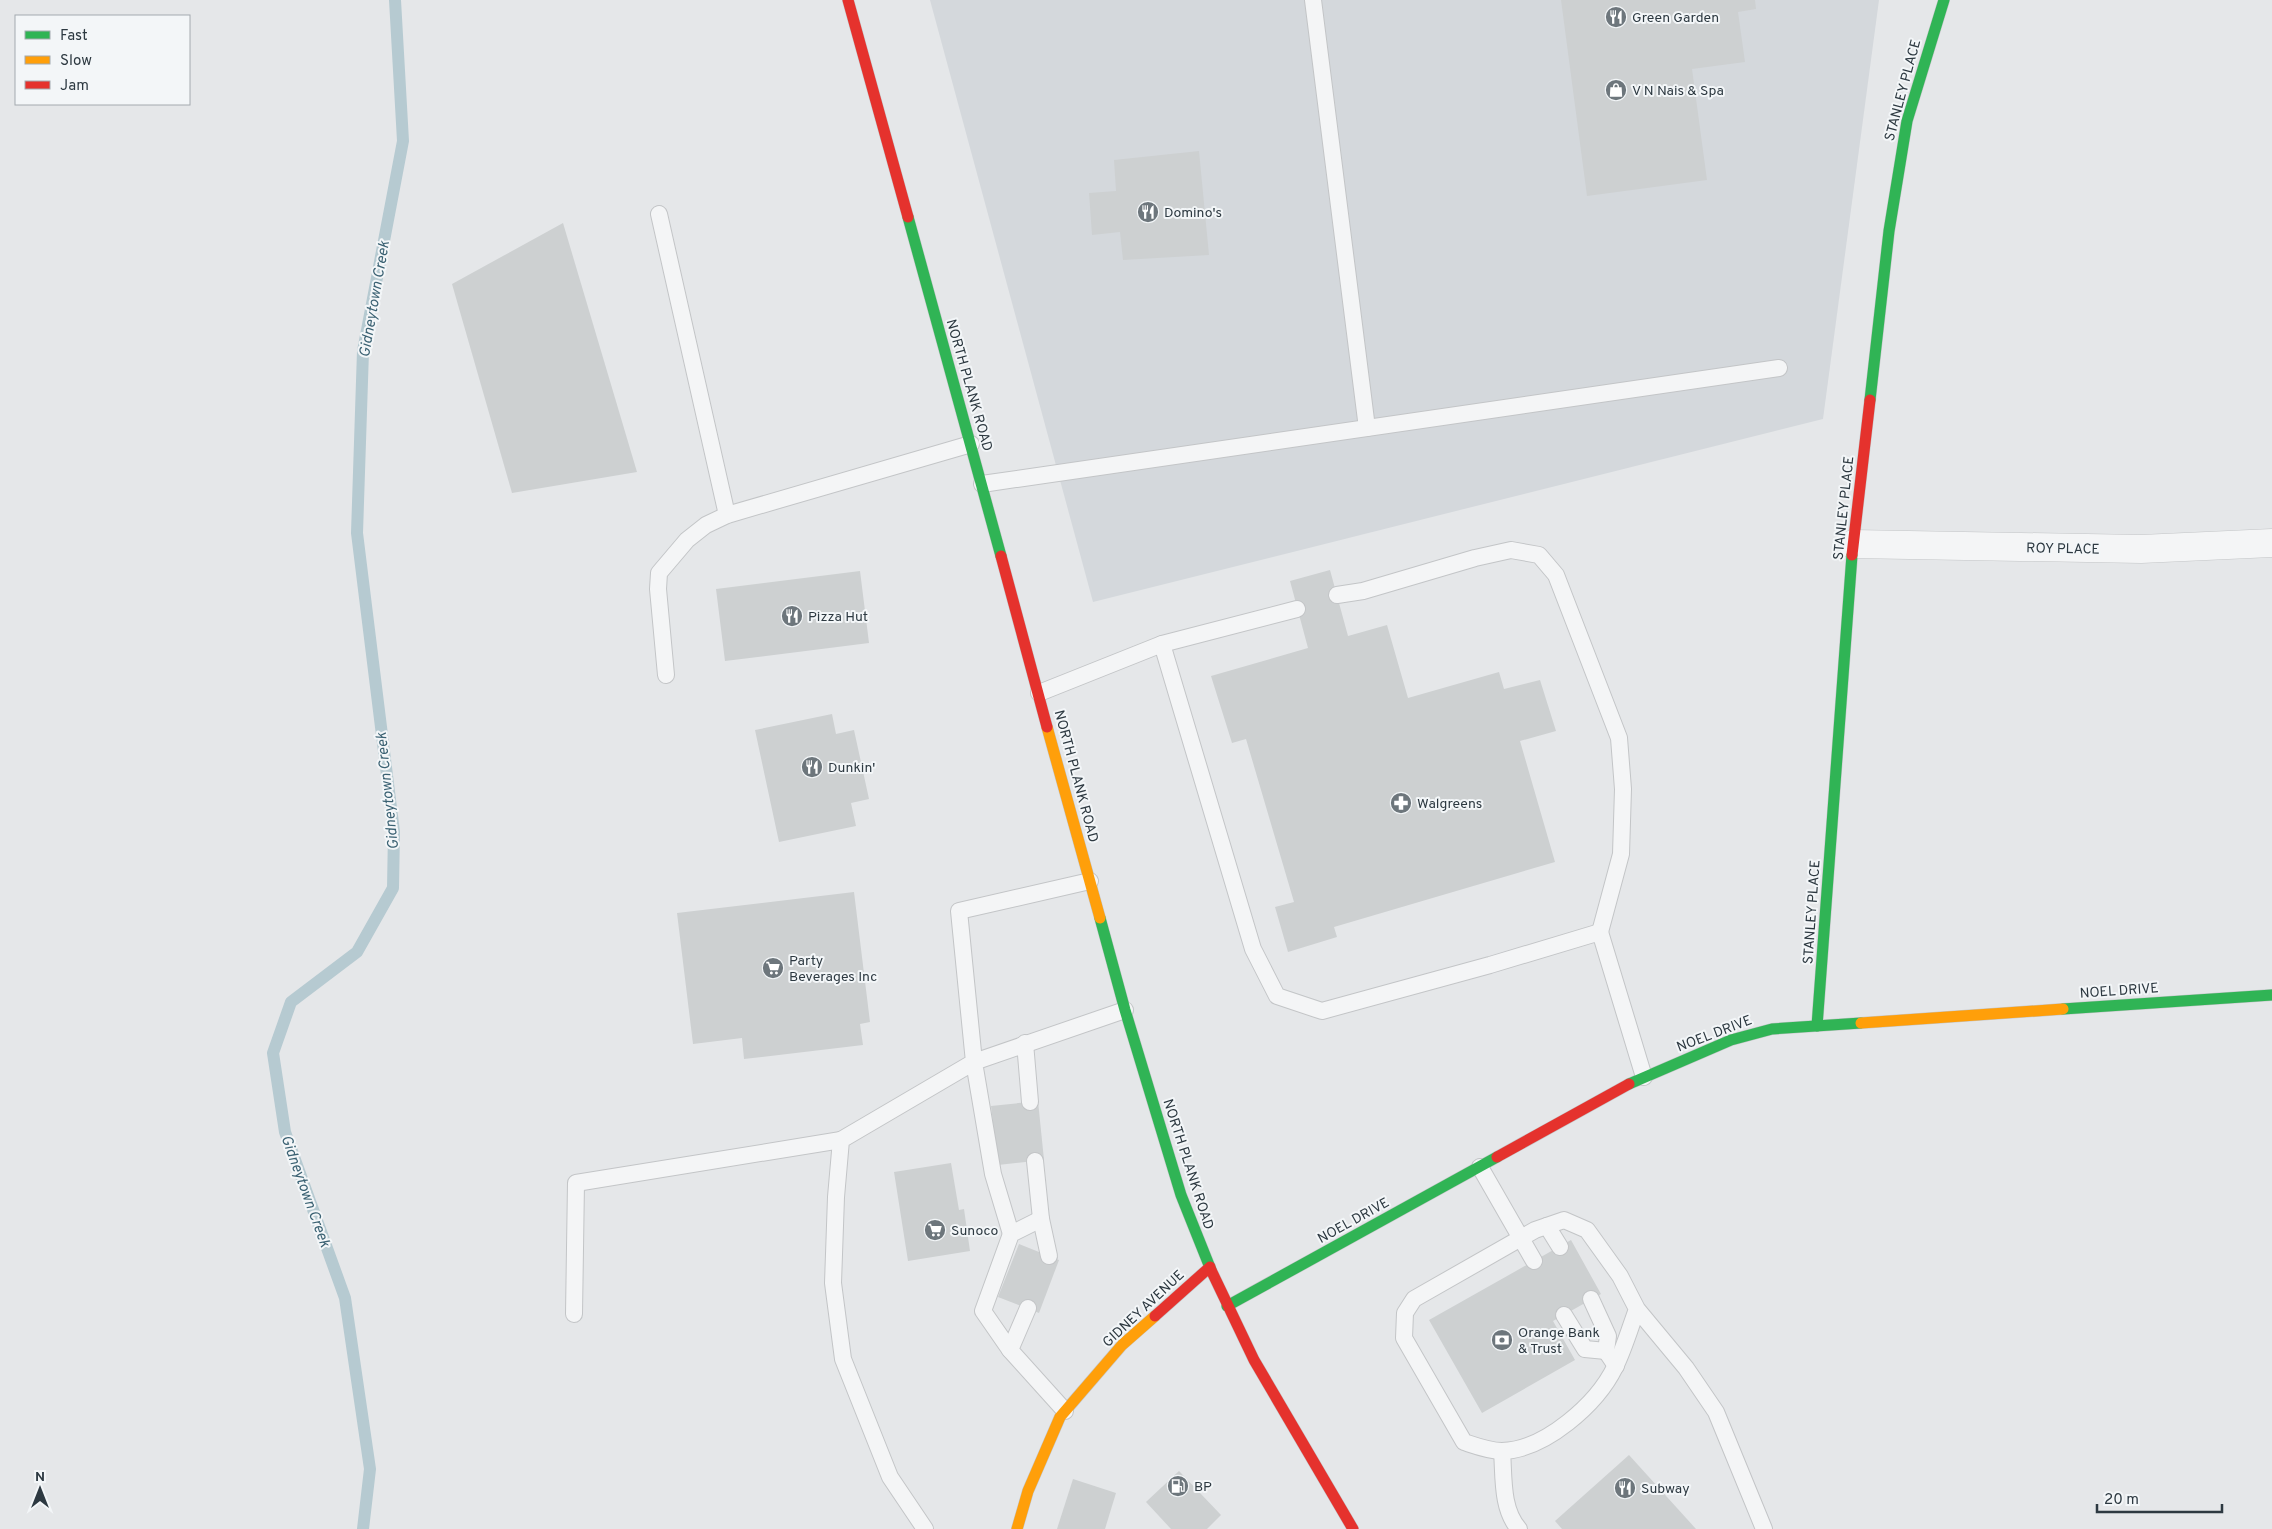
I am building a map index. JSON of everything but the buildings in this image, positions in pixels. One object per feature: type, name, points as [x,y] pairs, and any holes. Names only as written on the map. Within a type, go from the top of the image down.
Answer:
[{"type":"street","name":"NORTH PLANK ROAD","points":[[848,0],[1125,1010],[1181,1195],[1210,1268],[1254,1360],[1353,1529]]},
{"type":"street","name":"STANLEY PLACE","points":[[1817,1026],[1853,544],[1889,231],[1907,122],[1944,0]]},
{"type":"street","name":"ROY PLACE","points":[[1853,544],[2141,549],[2272,543]]},
{"type":"street","name":"NOEL DRIVE","points":[[1227,1306],[1629,1084],[1731,1040],[1772,1029],[2272,995]]},
{"type":"street","name":"GIDNEY AVENUE","points":[[1017,1529],[1028,1491],[1060,1417],[1122,1344],[1210,1268]]},
{"type":"lane","points":[[1313,0],[1367,428]]},
{"type":"lane","points":[[659,214],[727,515]]},
{"type":"lane","points":[[982,484],[1779,368]]},
{"type":"lane","points":[[666,675],[658,589],[659,573],[687,540],[706,525],[727,515],[971,444]]},
{"type":"lane","points":[[1337,595],[1363,591],[1475,558],[1511,550],[1539,555],[1556,575],[1619,738],[1623,789],[1621,854],[1600,932],[1644,1077]]},
{"type":"lane","points":[[1039,693],[1162,644],[1297,609]]},
{"type":"lane","points":[[1162,644],[1252,949],[1277,996],[1322,1011],[1490,965],[1600,932]]},
{"type":"lane","points":[[1065,1411],[1010,1350],[983,1310],[1011,1234],[993,1174],[974,1062],[959,911],[1090,881]]},
{"type":"lane","points":[[574,1314],[576,1183],[842,1140],[974,1062],[1125,1010]]},
{"type":"lane","points":[[1025,1043],[1030,1102]]},
{"type":"lane","points":[[842,1140],[836,1197],[833,1284],[843,1359],[890,1477],[925,1529]]},
{"type":"lane","points":[[1035,1161],[1041,1219],[1049,1256]]},
{"type":"lane","points":[[1480,1167],[1534,1261]]},
{"type":"lane","points":[[1011,1234],[1041,1219]]},
{"type":"lane","points":[[1638,1309],[1616,1366],[1605,1383],[1578,1415],[1530,1445],[1502,1451],[1485,1449],[1464,1442],[1404,1338],[1405,1313],[1414,1299],[1521,1238],[1547,1226],[1564,1220],[1587,1230],[1620,1276],[1638,1309],[1686,1368],[1716,1412],[1764,1529]]},
{"type":"lane","points":[[1547,1226],[1560,1247]]},
{"type":"lane","points":[[1591,1299],[1608,1336],[1606,1352],[1616,1366]]},
{"type":"lane","points":[[1010,1350],[1028,1308]]},
{"type":"lane","points":[[1564,1315],[1585,1349],[1606,1352]]},
{"type":"lane","points":[[1502,1451],[1506,1501],[1514,1524],[1518,1529]]},
{"type":"shaded area","points":[[930,0],[1879,0],[1823,419],[1093,602]]},
{"type":"waterway","name":"Gidneytown Creek","points":[[363,1529],[370,1469],[345,1298],[285,1132],[273,1053],[291,1002],[357,952],[393,888],[394,832],[357,533],[363,351],[403,141],[395,0]]},
{"type":"traffic: fast","points":[[1870,400],[1889,231],[1907,121],[1944,0]]},
{"type":"traffic: fast","points":[[908,217],[1001,556]]},
{"type":"traffic: fast","points":[[1817,1026],[1852,555]]},
{"type":"traffic: fast","points":[[1100,918],[1125,1010],[1181,1195],[1211,1270]]},
{"type":"traffic: fast","points":[[2063,1009],[2272,995]]},
{"type":"traffic: fast","points":[[1629,1084],[1731,1040],[1772,1029],[1861,1023]]},
{"type":"traffic: fast","points":[[1227,1306],[1497,1157]]},
{"type":"traffic: slow","points":[[1047,727],[1100,918]]},
{"type":"traffic: slow","points":[[1861,1023],[2063,1009]]},
{"type":"traffic: slow","points":[[1017,1529],[1028,1491],[1060,1417],[1122,1345],[1155,1316]]},
{"type":"traffic: jam","points":[[848,0],[908,217]]},
{"type":"traffic: jam","points":[[1852,555],[1870,400]]},
{"type":"traffic: jam","points":[[1001,556],[1047,727]]},
{"type":"traffic: jam","points":[[1497,1157],[1629,1084]]},
{"type":"traffic: jam","points":[[1155,1316],[1210,1267]]},
{"type":"traffic: jam","points":[[1211,1270],[1254,1360],[1353,1529]]},
{"type":"place","name":"Green Garden","points":[[1616,17]]},
{"type":"place","name":"V N Nais & Spa","points":[[1616,90]]},
{"type":"place","name":"Domino's","points":[[1148,212]]},
{"type":"place","name":"Pizza Hut","points":[[792,616]]},
{"type":"place","name":"Dunkin'","points":[[812,767]]},
{"type":"place","name":"Walgreens","points":[[1401,803]]},
{"type":"place","name":"Party Beverages Inc","points":[[773,968]]},
{"type":"place","name":"Sunoco","points":[[935,1230]]},
{"type":"place","name":"Orange Bank & Trust","points":[[1502,1340]]},
{"type":"place","name":"BP","points":[[1178,1486]]},
{"type":"place","name":"Subway","points":[[1625,1488]]}]
